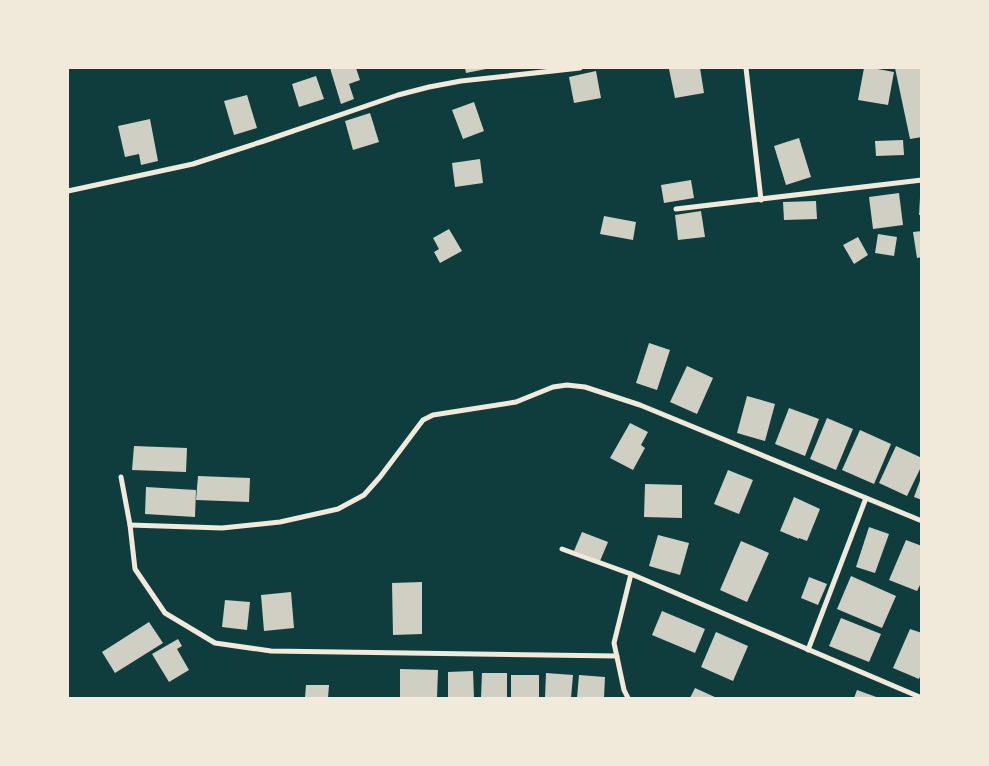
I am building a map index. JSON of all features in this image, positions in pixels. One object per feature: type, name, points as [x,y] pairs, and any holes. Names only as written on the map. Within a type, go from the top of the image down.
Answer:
[{"type":"street","points":[[68,191],[193,164],[398,95],[429,87],[461,81],[580,68]]},
{"type":"street","points":[[746,68],[761,200]]},
{"type":"street","points":[[676,209],[922,180]]},
{"type":"street","points":[[130,525],[222,528],[280,522],[338,509],[364,495],[423,420],[433,415],[516,402],[553,387],[567,385],[585,387],[640,405],[922,521]]},
{"type":"street","points":[[121,477],[130,525],[135,569],[165,613],[215,642],[271,651],[617,656]]},
{"type":"street","points":[[808,650],[866,498]]},
{"type":"street","points":[[562,550],[631,574],[922,698]]},
{"type":"street","points":[[628,698],[624,690],[614,644],[631,574]]},
{"type":"building","points":[[330,68],[356,68],[360,80],[349,84],[354,99],[341,104]]},
{"type":"building","points":[[465,68],[486,68],[486,69],[466,73]]},
{"type":"building","points":[[700,68],[704,93],[675,98],[669,69]]},
{"type":"building","points":[[864,68],[894,72],[888,105],[858,100]]},
{"type":"building","points":[[895,68],[922,68],[922,137],[910,139]]},
{"type":"building","points":[[596,71],[601,98],[574,103],[569,77]]},
{"type":"building","points":[[316,76],[324,99],[299,107],[292,84]]},
{"type":"building","points":[[247,95],[257,128],[234,135],[224,101]]},
{"type":"building","points":[[474,102],[484,131],[463,139],[452,110]]},
{"type":"building","points":[[370,113],[379,142],[353,150],[345,121]]},
{"type":"building","points":[[150,119],[158,161],[141,165],[139,154],[125,157],[118,126]]},
{"type":"building","points":[[799,138],[811,177],[786,185],[774,146]]},
{"type":"building","points":[[903,140],[904,155],[876,156],[875,141]]},
{"type":"building","points":[[480,159],[483,183],[455,187],[452,163]]},
{"type":"building","points":[[691,180],[694,198],[664,203],[661,185]]},
{"type":"building","points":[[899,193],[903,225],[873,229],[869,197]]},
{"type":"building","points":[[920,198],[922,198],[922,215],[919,215]]},
{"type":"building","points":[[816,201],[817,219],[784,220],[783,202]]},
{"type":"building","points":[[701,211],[705,237],[678,240],[675,215]]},
{"type":"building","points":[[604,216],[636,222],[633,240],[600,234]]},
{"type":"building","points":[[449,229],[462,251],[440,263],[434,252],[439,249],[433,238]]},
{"type":"building","points":[[922,231],[922,257],[917,258],[913,232]]},
{"type":"building","points":[[878,234],[897,237],[894,256],[875,253]]},
{"type":"building","points":[[858,237],[868,255],[854,264],[843,245]]},
{"type":"building","points":[[649,343],[670,350],[657,390],[636,383]]},
{"type":"building","points":[[687,366],[713,378],[697,414],[670,402]]},
{"type":"building","points":[[747,396],[775,404],[765,441],[737,433]]},
{"type":"building","points":[[789,408],[819,419],[805,456],[775,444]]},
{"type":"building","points":[[827,418],[853,429],[836,470],[810,459]]},
{"type":"building","points":[[630,423],[648,432],[641,445],[645,448],[633,470],[610,458]]},
{"type":"building","points":[[860,430],[891,444],[874,484],[842,470]]},
{"type":"building","points":[[134,446],[187,448],[186,472],[132,470]]},
{"type":"building","points":[[896,446],[922,458],[922,465],[907,496],[879,483]]},
{"type":"building","points":[[728,470],[753,480],[739,514],[714,504]]},
{"type":"building","points":[[198,476],[250,478],[249,502],[196,500]]},
{"type":"building","points":[[922,478],[922,500],[914,497]]},
{"type":"building","points":[[645,484],[682,485],[682,518],[644,517]]},
{"type":"building","points":[[146,487],[196,490],[195,517],[145,514]]},
{"type":"building","points":[[794,497],[820,509],[807,541],[780,531]]},
{"type":"building","points":[[869,527],[889,534],[875,573],[856,567]]},
{"type":"building","points":[[582,532],[608,542],[600,561],[574,551]]},
{"type":"building","points":[[658,535],[689,543],[680,575],[649,566]]},
{"type":"building","points":[[906,540],[922,546],[922,581],[917,591],[889,580]]},
{"type":"building","points":[[741,541],[769,553],[747,602],[720,590]]},
{"type":"building","points":[[851,576],[896,596],[882,628],[837,609]]},
{"type":"building","points":[[809,577],[827,584],[818,605],[801,598]]},
{"type":"building","points":[[422,582],[422,634],[393,635],[392,583]]},
{"type":"building","points":[[291,592],[294,628],[264,631],[261,595]]},
{"type":"building","points":[[225,600],[250,602],[247,630],[222,627]]},
{"type":"building","points":[[662,611],[705,629],[695,653],[652,635]]},
{"type":"building","points":[[841,618],[881,634],[869,662],[829,646]]},
{"type":"building","points":[[149,622],[163,643],[115,673],[102,652]]},
{"type":"building","points":[[910,629],[922,633],[922,672],[919,679],[893,668]]},
{"type":"building","points":[[716,632],[748,646],[733,681],[701,667]]},
{"type":"building","points":[[178,639],[182,646],[177,649],[189,670],[169,682],[152,654]]},
{"type":"building","points":[[400,669],[438,670],[437,698],[400,698]]},
{"type":"building","points":[[473,671],[474,698],[448,698],[448,672]]},
{"type":"building","points":[[482,673],[507,673],[507,698],[481,698]]},
{"type":"building","points":[[546,673],[573,675],[571,698],[545,698]]},
{"type":"building","points":[[511,675],[539,675],[539,698],[511,698]]},
{"type":"building","points":[[579,675],[605,677],[604,698],[577,698]]},
{"type":"building","points":[[306,685],[329,685],[328,698],[305,698]]},
{"type":"building","points":[[695,688],[717,698],[690,698]]},
{"type":"building","points":[[857,690],[879,698],[854,698]]}]
